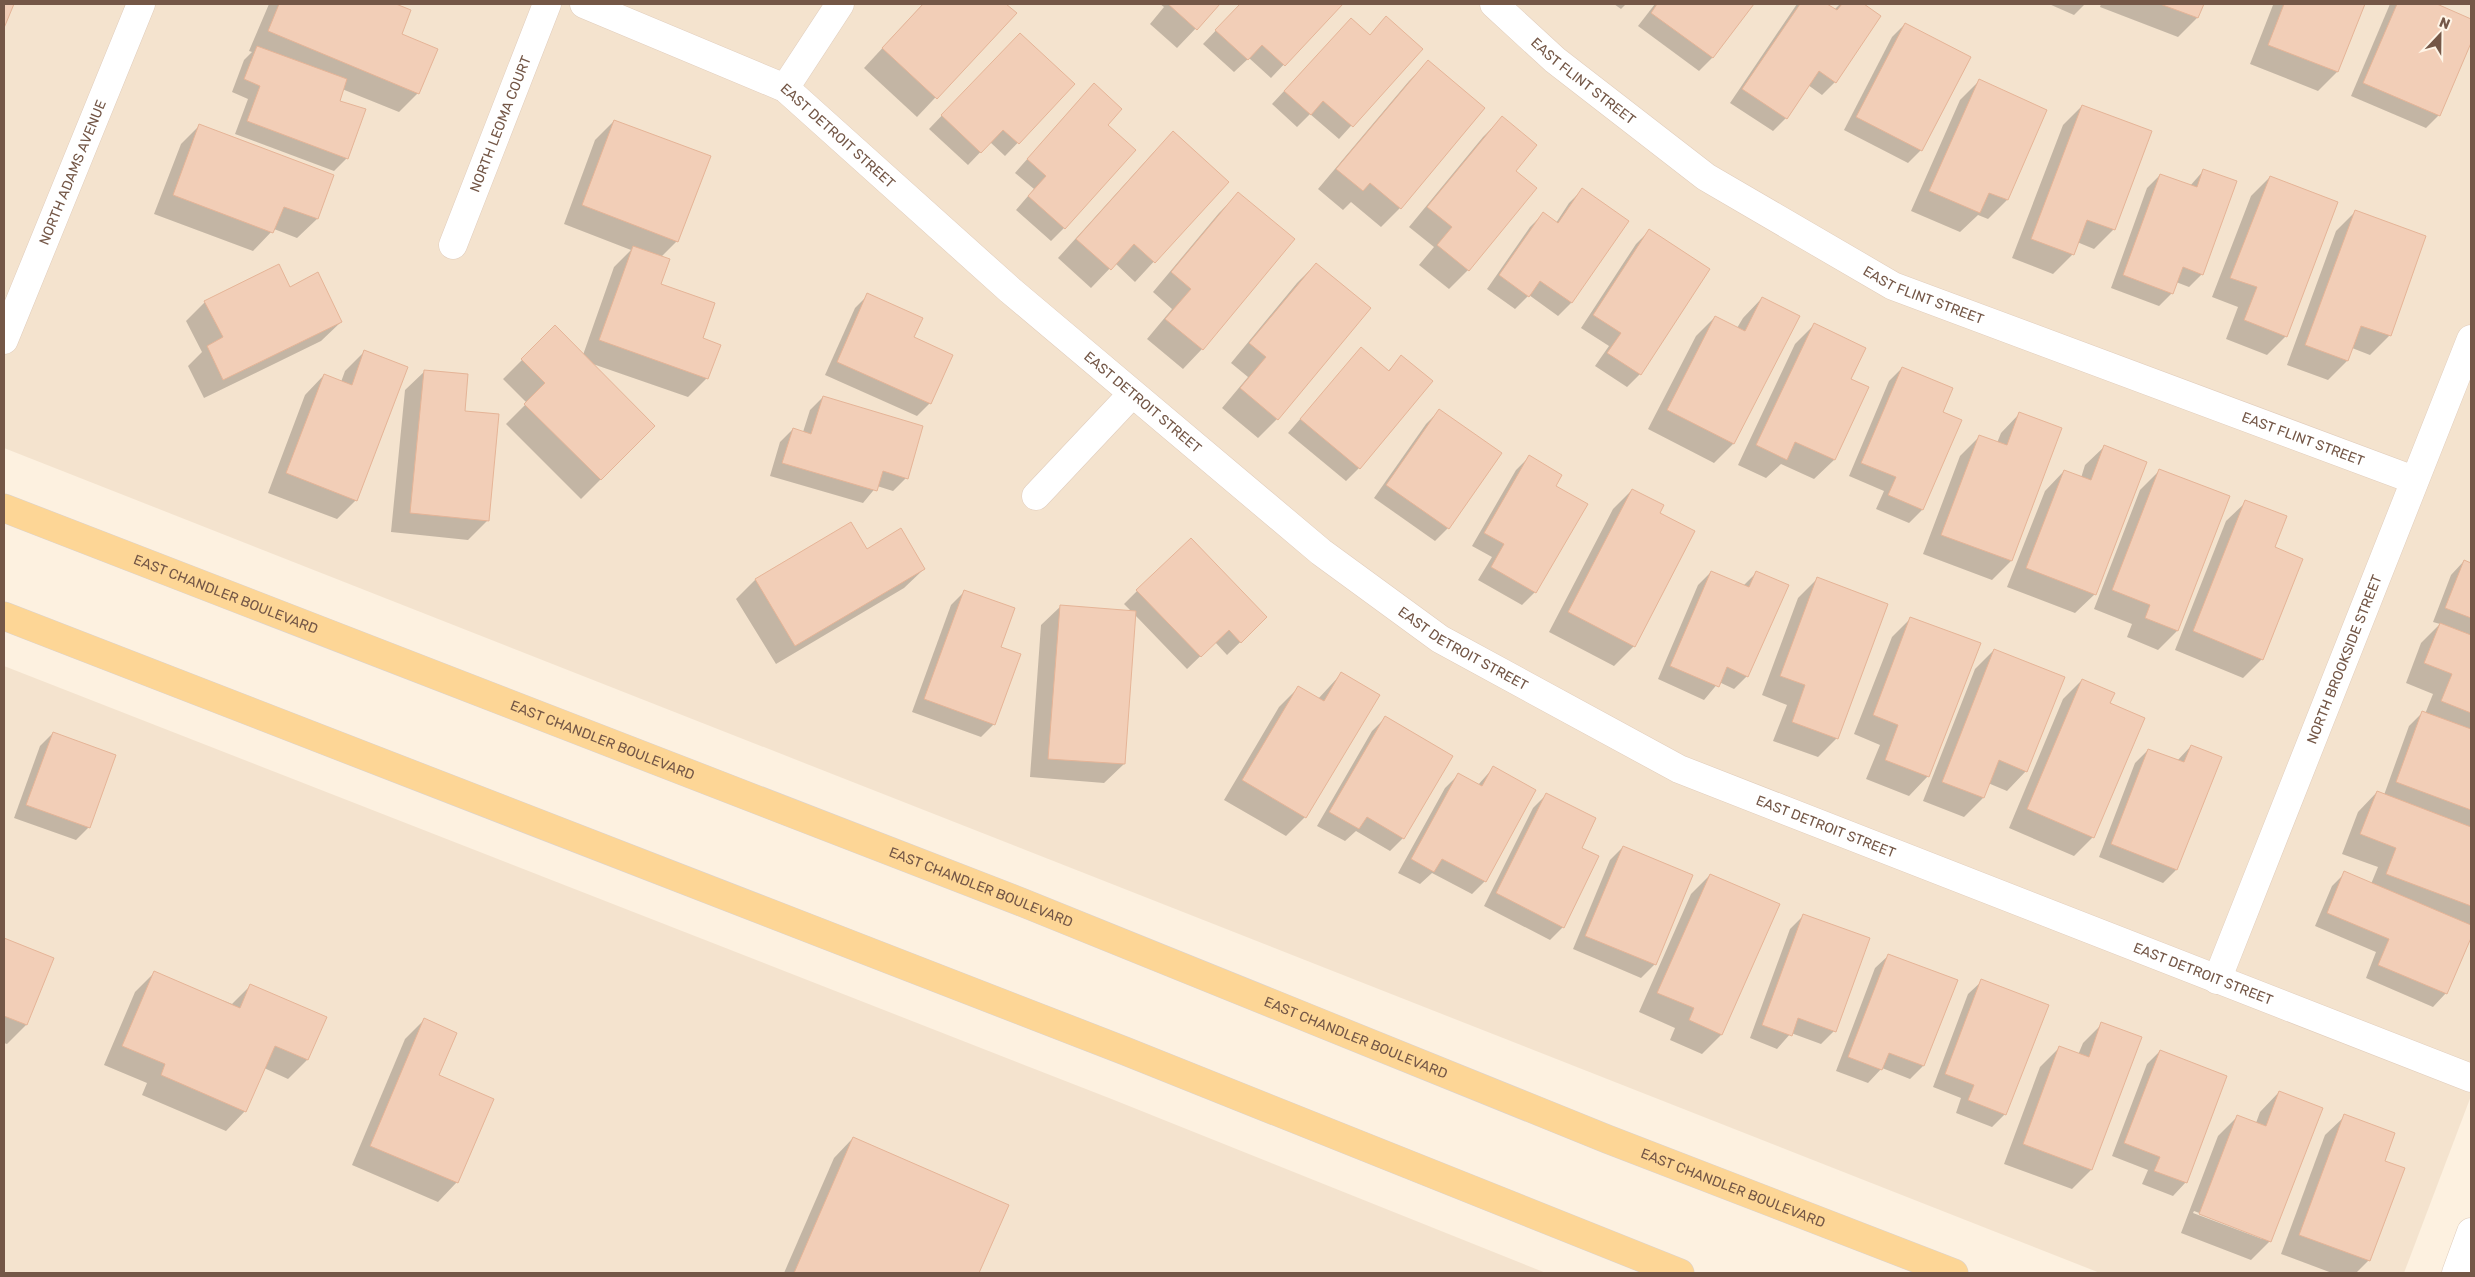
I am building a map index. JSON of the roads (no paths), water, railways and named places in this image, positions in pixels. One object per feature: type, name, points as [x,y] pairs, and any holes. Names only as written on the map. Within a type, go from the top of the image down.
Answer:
[{"type":"main road","name":"EAST CHANDLER BOULEVARD","points":[[4,508],[1012,898],[1607,1139],[1954,1273]]},
{"type":"main road","points":[[4,616],[1134,1055],[1680,1273]]},
{"type":"street","name":"NORTH ADAMS AVENUE","points":[[4,340],[141,4]]},
{"type":"street","name":"NORTH LEOMA COURT","points":[[453,245],[547,4]]},
{"type":"street","name":"EAST DETROIT STREET","points":[[584,4],[785,88],[1010,290],[1132,394],[1336,564],[1440,639],[1679,769],[2471,1078]]},
{"type":"street","points":[[785,88],[840,4]]},
{"type":"street","name":"EAST FLINT STREET","points":[[1494,4],[1555,60],[1706,177],[1893,286],[2414,480]]},
{"type":"street","name":"NORTH BROOKSIDE STREET","points":[[2217,980],[2471,339]]},
{"type":"street","points":[[1036,496],[1132,394]]},
{"type":"street","points":[[2456,1273],[2471,1232]]}]
